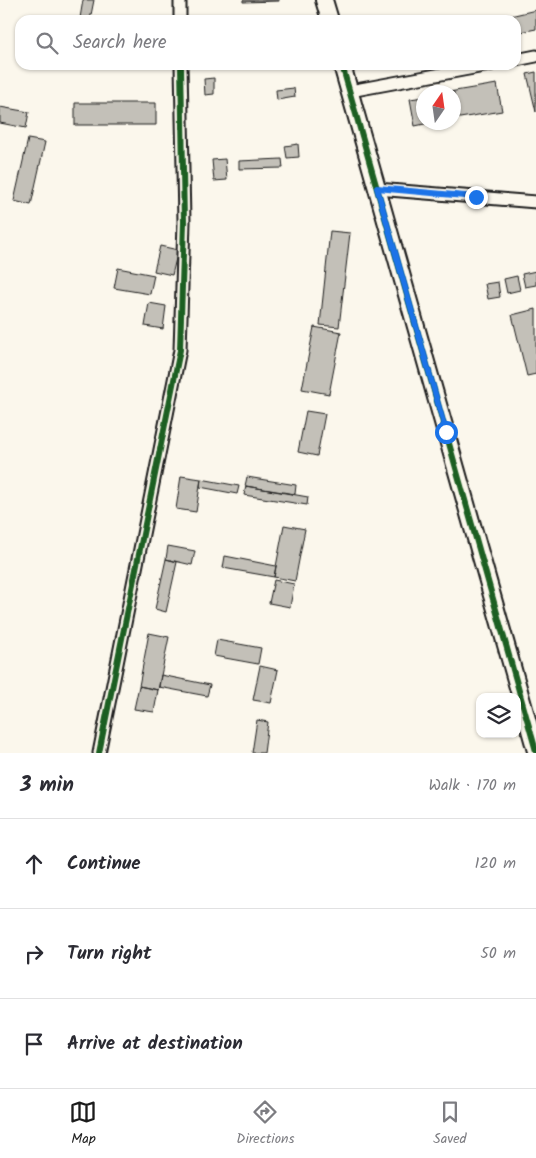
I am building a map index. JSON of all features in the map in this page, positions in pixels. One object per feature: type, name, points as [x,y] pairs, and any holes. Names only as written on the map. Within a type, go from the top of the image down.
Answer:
[{"type":"street","points":[[180,0],[180,15]]},
{"type":"street","points":[[324,0],[328,15]]},
{"type":"street","points":[[521,59],[536,56]]},
{"type":"street","points":[[99,753],[180,350],[184,222],[181,70]]},
{"type":"street","points":[[344,70],[536,751]]},
{"type":"street","points":[[350,91],[463,70]]},
{"type":"street","points":[[377,188],[536,202]]},
{"type":"building","points":[[83,0],[94,0],[91,15],[80,15]]},
{"type":"building","points":[[243,0],[279,0],[279,1],[243,2]]},
{"type":"building","points":[[536,10],[536,29],[521,32],[521,15],[514,15]]},
{"type":"building","points":[[536,72],[536,112],[527,74]]},
{"type":"building","points":[[214,78],[214,94],[205,95],[204,79]]},
{"type":"building","points":[[497,84],[502,111],[461,118],[461,90]]},
{"type":"building","points":[[294,88],[295,97],[277,100],[276,90]]},
{"type":"building","points":[[416,98],[415,126],[410,99]]},
{"type":"building","points":[[75,103],[156,103],[156,125],[75,125]]},
{"type":"building","points":[[0,107],[29,112],[26,128],[0,123]]},
{"type":"building","points":[[28,139],[45,142],[31,205],[14,201]]},
{"type":"building","points":[[298,144],[299,157],[287,158],[285,146]]},
{"type":"building","points":[[225,159],[227,180],[214,181],[212,160]]},
{"type":"building","points":[[282,159],[283,168],[239,169],[239,161]]},
{"type":"building","points":[[330,231],[350,233],[339,327],[320,325]]},
{"type":"building","points":[[160,246],[178,250],[172,275],[154,271]]},
{"type":"building","points":[[118,268],[154,275],[150,294],[114,288]]},
{"type":"building","points":[[536,271],[536,285],[525,287],[522,274]]},
{"type":"building","points":[[517,276],[520,290],[507,293],[504,279]]},
{"type":"building","points":[[498,282],[500,297],[488,299],[485,284]]},
{"type":"building","points":[[149,303],[166,306],[163,329],[145,326]]},
{"type":"building","points":[[536,309],[536,374],[527,376],[512,315]]},
{"type":"building","points":[[314,327],[341,332],[329,394],[302,389]]},
{"type":"building","points":[[306,411],[325,414],[317,456],[298,452]]},
{"type":"building","points":[[181,476],[201,479],[196,512],[176,509]]},
{"type":"building","points":[[247,477],[296,485],[295,494],[245,486]]},
{"type":"building","points":[[201,479],[239,486],[237,494],[200,487]]},
{"type":"building","points":[[246,486],[308,497],[307,505],[244,495]]},
{"type":"building","points":[[284,525],[305,529],[295,581],[274,577]]},
{"type":"building","points":[[168,546],[195,551],[192,565],[166,559]]},
{"type":"building","points":[[225,556],[276,566],[274,577],[223,568]]},
{"type":"building","points":[[166,559],[177,562],[166,612],[155,609]]},
{"type":"building","points":[[274,580],[294,584],[290,607],[269,603]]},
{"type":"building","points":[[149,633],[169,637],[158,690],[139,686]]},
{"type":"building","points":[[217,640],[261,648],[258,664],[214,656]]},
{"type":"building","points":[[260,666],[278,670],[271,703],[253,700]]},
{"type":"building","points":[[161,675],[210,685],[207,696],[159,687]]},
{"type":"building","points":[[139,686],[158,690],[154,712],[134,709]]},
{"type":"building","points":[[257,720],[268,722],[264,753],[252,753]]},
{"type":"cycle path","points":[[99,753],[180,350],[184,222],[181,70]]},
{"type":"cycle path","points":[[343,70],[536,751]]},
{"type":"route","points":[[446,432],[377,188],[476,197]]}]
